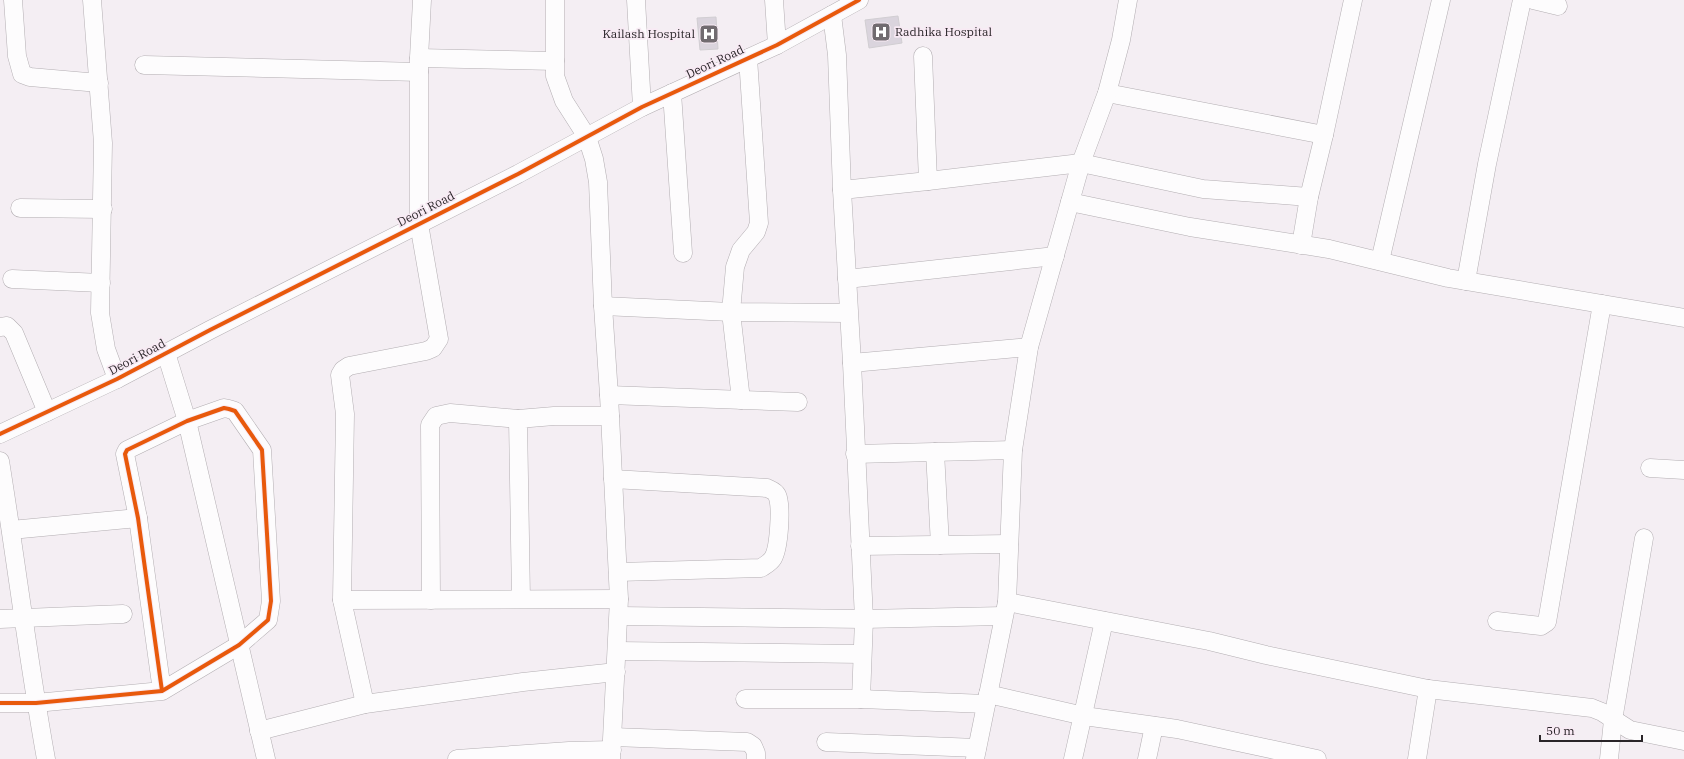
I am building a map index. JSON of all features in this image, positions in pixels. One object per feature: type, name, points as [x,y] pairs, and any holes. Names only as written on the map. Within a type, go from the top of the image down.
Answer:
[{"type":"street","points":[[13,0],[17,56],[22,74],[99,83]]},
{"type":"street","points":[[92,0],[103,143],[100,313],[106,349],[117,379]]},
{"type":"street","points":[[365,704],[342,600],[345,414],[340,375],[343,370],[349,366],[426,351],[433,348],[439,339],[419,224],[419,65],[422,0]]},
{"type":"street","points":[[555,0],[555,76],[564,101],[587,137],[594,159],[598,182],[602,306],[609,395],[619,607],[612,748]]},
{"type":"street","points":[[636,0],[642,106]]},
{"type":"street","points":[[774,0],[777,45]]},
{"type":"street","name":"Deori Road","points":[[0,434],[117,379],[166,352],[587,137],[642,106],[777,45],[859,0]]},
{"type":"street","points":[[826,742],[976,753],[1005,609],[1013,450],[1029,347],[1070,202],[1107,93],[1121,40],[1128,0]]},
{"type":"street","points":[[1301,245],[1309,197],[1353,0]]},
{"type":"street","points":[[1380,261],[1441,0]]},
{"type":"street","points":[[1466,281],[1487,164],[1522,0]]},
{"type":"street","points":[[1533,0],[1558,6]]},
{"type":"street","points":[[832,15],[838,55],[842,190],[864,619],[861,699]]},
{"type":"street","points":[[923,56],[928,182]]},
{"type":"street","points":[[741,400],[731,312],[735,267],[741,250],[756,232],[759,223],[748,58]]},
{"type":"street","points":[[144,65],[419,65],[555,61]]},
{"type":"street","points":[[672,93],[683,253]]},
{"type":"street","points":[[1107,93],[1324,135]]},
{"type":"street","points":[[842,190],[928,182],[1082,163],[1203,189],[1309,197]]},
{"type":"street","points":[[1070,202],[1190,227],[1329,249],[1466,281],[1684,318]]},
{"type":"street","points":[[20,208],[102,208]]},
{"type":"street","points":[[847,280],[1055,256]]},
{"type":"street","points":[[12,279],[101,283]]},
{"type":"street","points":[[1497,621],[1540,626],[1547,622],[1602,304]]},
{"type":"street","points":[[602,306],[731,312],[848,313]]},
{"type":"street","points":[[0,327],[7,326],[14,333],[47,412]]},
{"type":"street","points":[[852,363],[1029,347]]},
{"type":"street","points":[[166,352],[187,421],[266,759]]},
{"type":"street","points":[[609,395],[798,402]]},
{"type":"street","points":[[0,703],[36,702],[162,691],[239,645],[268,620],[271,601],[262,450],[235,411],[229,408],[224,408],[187,421],[128,450],[125,454],[138,518],[162,691]]},
{"type":"street","points":[[431,600],[430,425],[436,416],[450,413],[518,419],[554,416],[610,416]]},
{"type":"street","points":[[518,419],[521,599]]},
{"type":"street","points":[[855,454],[1013,450]]},
{"type":"street","points":[[935,452],[940,545]]},
{"type":"street","points":[[0,461],[11,530],[22,617],[46,759]]},
{"type":"street","points":[[1650,468],[1684,470]]},
{"type":"street","points":[[613,479],[767,488],[777,495],[780,507],[774,557],[768,564],[761,568],[618,572]]},
{"type":"street","points":[[11,530],[138,518]]},
{"type":"street","points":[[1609,759],[1613,720],[1644,538]]},
{"type":"street","points":[[860,546],[1009,544]]},
{"type":"street","points":[[342,600],[521,599],[619,607],[864,619],[1005,609],[1104,621],[1209,641],[1266,655],[1428,689],[1592,708],[1602,712],[1630,730],[1684,741]]},
{"type":"street","points":[[0,619],[123,614]]},
{"type":"street","points":[[1073,759],[1084,716],[1104,621]]},
{"type":"street","points":[[617,651],[862,654]]},
{"type":"street","points":[[259,731],[365,704],[523,682],[616,672]]},
{"type":"street","points":[[1417,759],[1428,689]]},
{"type":"street","points":[[745,699],[987,699],[1177,730],[1250,752],[1317,759]]},
{"type":"street","points":[[1147,759],[1154,726]]},
{"type":"street","points":[[457,759],[569,750],[747,742],[753,746],[756,753],[756,759]]},
{"type":"building","points":[[898,16],[902,43],[869,48],[865,20]]},
{"type":"building","points":[[716,17],[718,49],[700,50],[697,18]]},
{"type":"cycle path","points":[[0,434],[117,379],[210,330],[518,174],[642,107],[777,45],[859,0]]},
{"type":"cycle path","points":[[0,703],[36,703],[162,691],[239,645],[268,620],[271,601],[262,450],[235,411],[229,409],[224,408],[187,421],[127,450],[125,454],[138,518],[162,691]]},
{"type":"place","name":"Radhika Hospital","points":[[881,32]]},
{"type":"place","name":"Kailash Hospital","points":[[709,34]]}]
